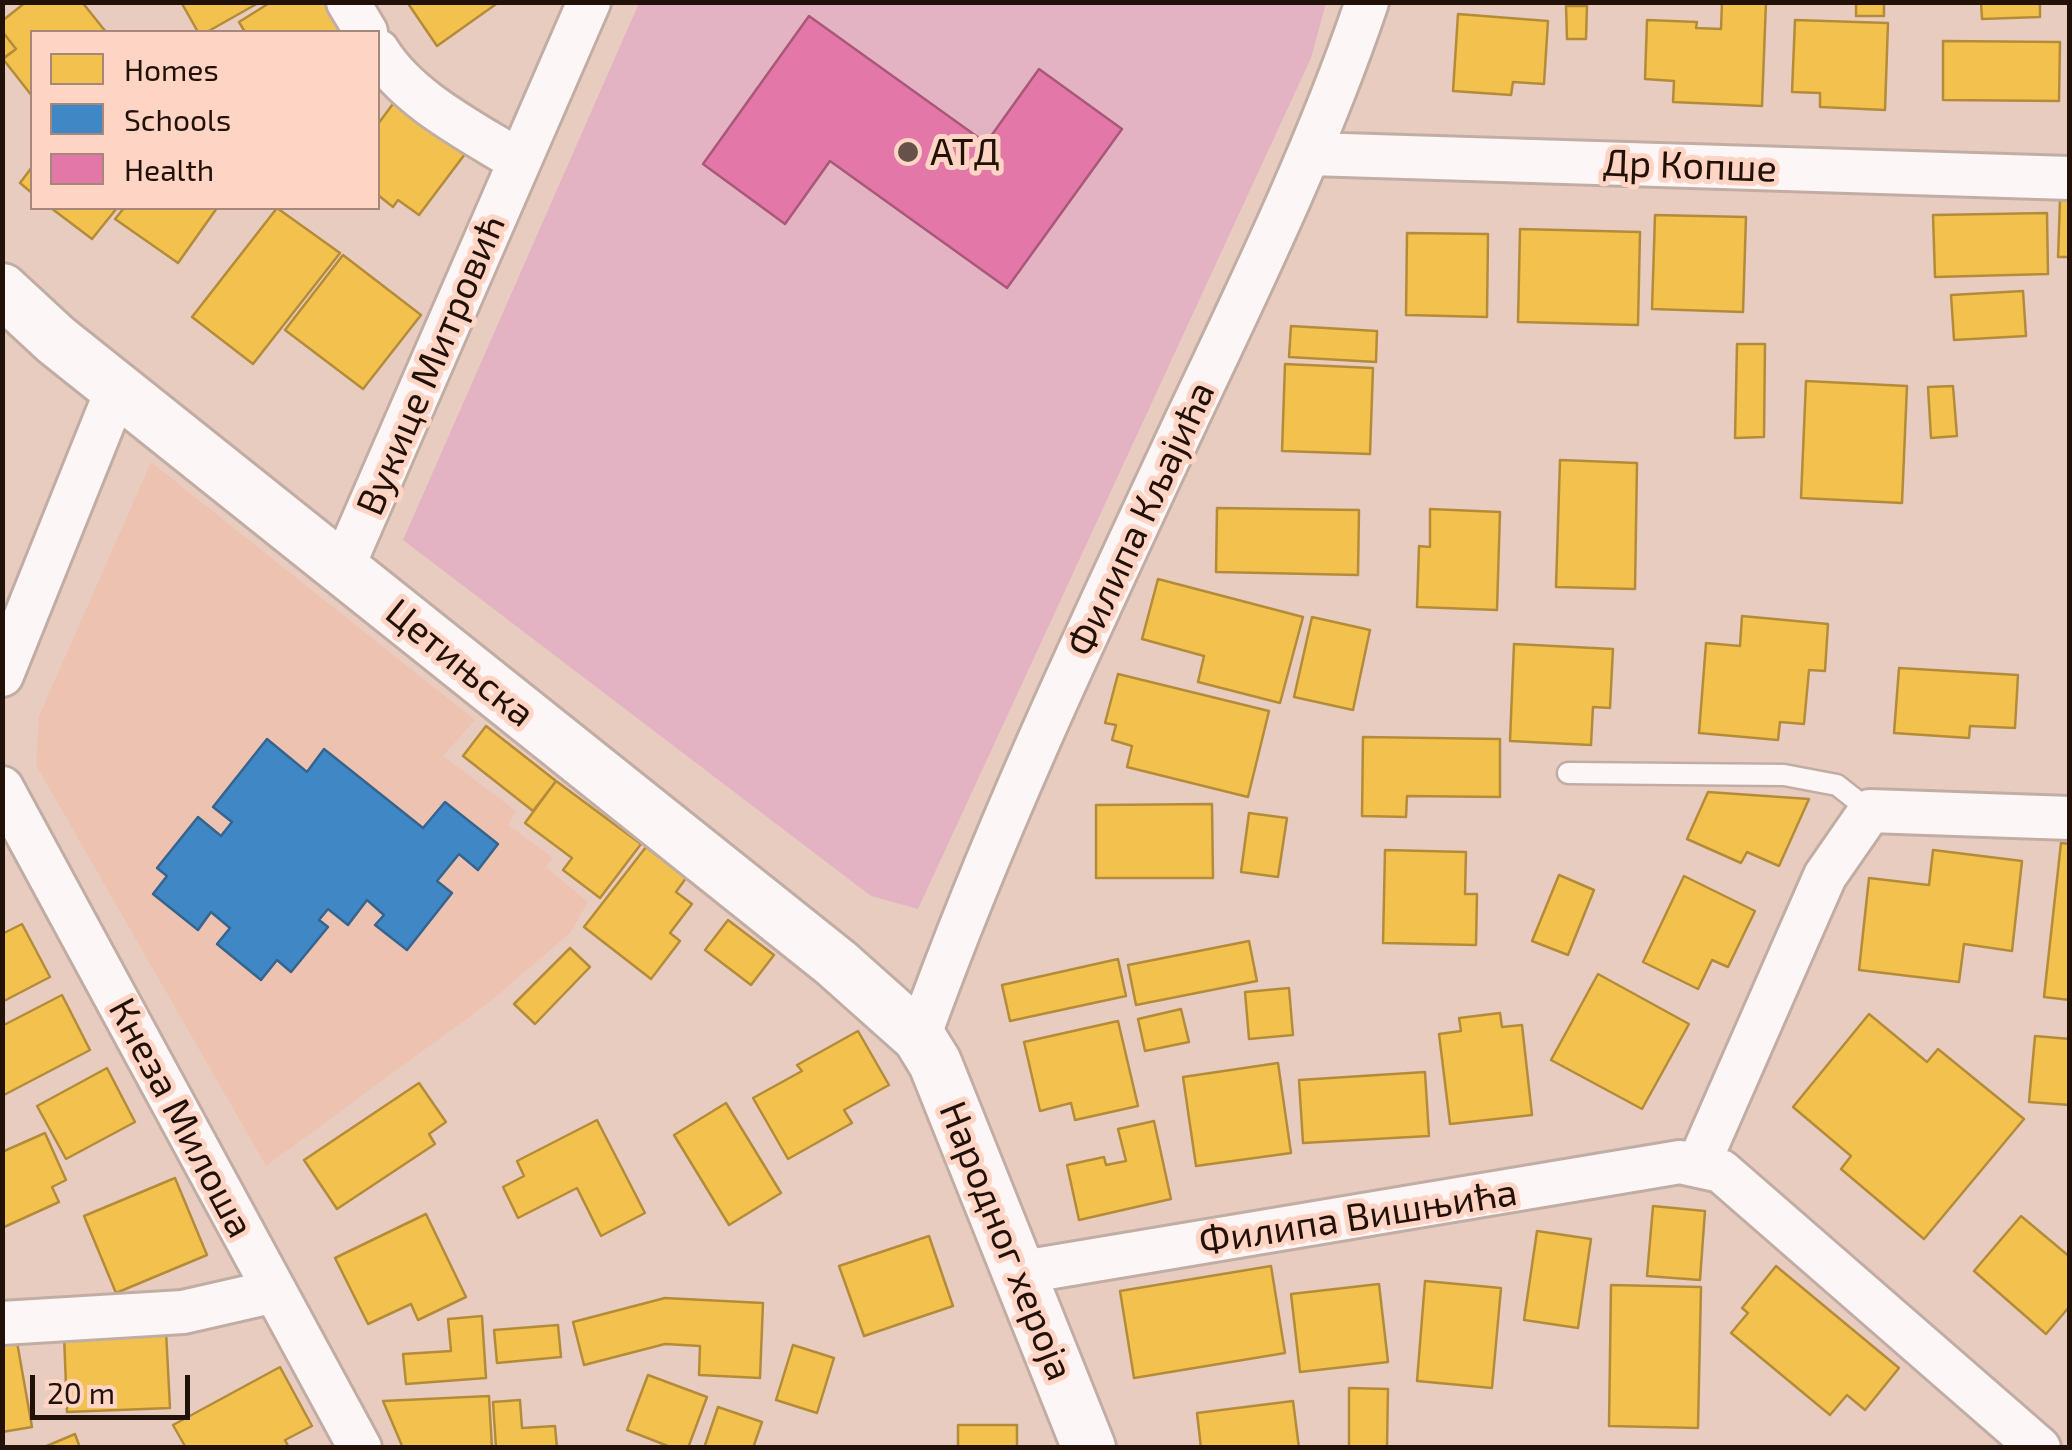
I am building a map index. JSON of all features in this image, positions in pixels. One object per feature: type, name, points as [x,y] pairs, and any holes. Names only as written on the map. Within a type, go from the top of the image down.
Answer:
[{"type":"street","points":[[348,2],[365,30]]},
{"type":"street","name":"Вукице Митровић","points":[[342,569],[589,2]]},
{"type":"street","name":"Филипа Кљајића","points":[[918,1037],[1070,668],[1311,154],[1367,2]]},
{"type":"street","points":[[380,54],[389,69],[450,118],[519,160]]},
{"type":"street","name":"Др Копше","points":[[1311,154],[2070,178]]},
{"type":"street","name":"Цетињска","points":[[2,290],[118,389],[836,963],[918,1037]]},
{"type":"street","points":[[2,675],[118,389]]},
{"type":"street","name":"Кнеза Милоша","points":[[2,788],[360,1448]]},
{"type":"street","points":[[2039,1448],[1721,1171],[1698,1163],[1825,876],[1870,811],[2070,818]]},
{"type":"street","name":"Народног хероја","points":[[918,1037],[935,1063],[1090,1448]]},
{"type":"street","name":"Филипа Вишњића","points":[[1017,1273],[1698,1163]]},
{"type":"street","points":[[2,1323],[184,1312],[275,1290]]},
{"type":"lane","points":[[1568,773],[1784,775],[1837,786],[1870,811]]},
{"type":"shaded area","points":[[639,3],[1326,3],[1311,58],[918,909],[871,896],[403,540]]},
{"type":"shaded area","points":[[151,462],[475,720],[443,756],[516,811],[508,825],[553,858],[546,867],[588,902],[570,933],[492,1000],[266,1166],[36,765],[39,716]]},
{"type":"building: Homes","points":[[26,2],[82,2],[104,30],[30,30],[30,93],[3,59],[16,49],[2,31],[2,21]]},
{"type":"building: Homes","points":[[181,2],[260,2],[211,30],[197,30]]},
{"type":"building: Homes","points":[[271,2],[328,2],[346,30],[244,30],[239,22]]},
{"type":"building: Homes","points":[[407,2],[499,2],[437,46]]},
{"type":"building: Homes","points":[[1722,2],[1766,2],[1762,106],[1673,102],[1674,81],[1645,79],[1647,20],[1697,22],[1696,28],[1721,29]]},
{"type":"building: Homes","points":[[1856,2],[1884,2],[1884,16],[1856,16]]},
{"type":"building: Homes","points":[[1981,2],[2040,2],[2040,17],[1982,19]]},
{"type":"building: Homes","points":[[1566,6],[1587,6],[1586,39],[1567,39]]},
{"type":"building: Homes","points":[[1458,14],[1548,21],[1544,84],[1513,82],[1511,95],[1453,91]]},
{"type":"building: Homes","points":[[1795,20],[1888,23],[1885,110],[1820,107],[1820,93],[1792,92]]},
{"type":"building: Homes","points":[[2,31],[16,49],[2,59]]},
{"type":"building: Homes","points":[[1943,41],[2060,42],[2059,101],[1943,100]]},
{"type":"building: Homes","points":[[398,97],[468,150],[419,215],[398,200],[393,207],[380,197],[380,121]]},
{"type":"building: Homes","points":[[30,170],[30,191],[20,183]]},
{"type":"building: Homes","points":[[2060,200],[2070,200],[2070,257],[2058,257]]},
{"type":"building: Homes","points":[[54,210],[115,210],[92,239]]},
{"type":"building: Homes","points":[[122,210],[216,210],[178,263],[115,219]]},
{"type":"building: Homes","points":[[275,210],[340,253],[253,364],[192,317]]},
{"type":"building: Homes","points":[[2047,213],[2048,274],[1935,277],[1933,215]]},
{"type":"building: Homes","points":[[1655,215],[1746,217],[1743,312],[1652,309]]},
{"type":"building: Homes","points":[[1520,229],[1640,232],[1638,325],[1518,322]]},
{"type":"building: Homes","points":[[1407,233],[1488,234],[1487,317],[1406,315]]},
{"type":"building: Homes","points":[[343,255],[421,315],[363,389],[285,330]]},
{"type":"building: Homes","points":[[2023,291],[2026,336],[1954,340],[1951,295]]},
{"type":"building: Homes","points":[[1291,326],[1377,331],[1376,362],[1289,357]]},
{"type":"building: Homes","points":[[1737,344],[1765,344],[1764,437],[1735,438]]},
{"type":"building: Homes","points":[[1285,364],[1373,368],[1370,454],[1282,451]]},
{"type":"building: Homes","points":[[1806,381],[1907,386],[1902,503],[1801,498]]},
{"type":"building: Homes","points":[[1953,386],[1957,436],[1931,438],[1928,387]]},
{"type":"building: Homes","points":[[1560,460],[1637,463],[1635,589],[1556,587]]},
{"type":"building: Homes","points":[[1217,508],[1359,510],[1358,575],[1216,572]]},
{"type":"building: Homes","points":[[1430,509],[1500,512],[1497,610],[1417,607],[1419,546],[1430,547]]},
{"type":"building: Homes","points":[[1158,579],[1303,617],[1280,703],[1198,682],[1204,656],[1142,639]]},
{"type":"building: Homes","points":[[1742,616],[1828,624],[1825,671],[1809,670],[1804,724],[1780,722],[1778,740],[1699,733],[1706,643],[1740,646]]},
{"type":"building: Homes","points":[[1312,617],[1370,630],[1353,710],[1294,697]]},
{"type":"building: Homes","points":[[1514,644],[1613,649],[1610,708],[1593,707],[1591,745],[1510,741]]},
{"type":"building: Homes","points":[[1899,668],[2018,675],[2015,728],[1970,726],[1969,738],[1894,733]]},
{"type":"building: Homes","points":[[1118,674],[1269,711],[1248,797],[1127,767],[1132,746],[1112,740],[1116,725],[1105,723]]},
{"type":"building: Homes","points":[[486,726],[556,781],[533,811],[463,756]]},
{"type":"building: Homes","points":[[1363,737],[1500,739],[1500,797],[1407,796],[1406,817],[1362,816]]},
{"type":"building: Homes","points":[[556,781],[641,844],[600,898],[563,870],[572,858],[525,823]]},
{"type":"building: Homes","points":[[1708,792],[1809,799],[1779,866],[1747,852],[1741,863],[1687,839]]},
{"type":"building: Homes","points":[[1212,804],[1213,878],[1096,878],[1096,805]]},
{"type":"building: Homes","points":[[1249,813],[1287,818],[1278,877],[1241,872]]},
{"type":"building: Homes","points":[[2061,843],[2070,844],[2070,1000],[2044,997]]},
{"type":"building: Homes","points":[[646,847],[686,878],[676,892],[692,904],[670,933],[680,941],[651,979],[584,927]]},
{"type":"building: Homes","points":[[1385,850],[1466,852],[1465,894],[1477,894],[1476,945],[1383,943]]},
{"type":"building: Homes","points":[[1933,850],[2022,861],[2012,951],[1964,944],[1959,982],[1859,970],[1869,878],[1929,885]]},
{"type":"building: Homes","points":[[1559,875],[1594,890],[1568,955],[1532,941]]},
{"type":"building: Homes","points":[[1684,876],[1755,911],[1728,967],[1712,960],[1698,989],[1643,962]]},
{"type":"building: Homes","points":[[728,920],[774,955],[751,985],[705,950]]},
{"type":"building: Homes","points":[[22,924],[50,977],[2,1002],[2,934]]},
{"type":"building: Homes","points":[[1249,941],[1257,981],[1136,1005],[1128,965]]},
{"type":"building: Homes","points":[[570,948],[590,967],[535,1024],[514,1004]]},
{"type":"building: Homes","points":[[1118,959],[1126,996],[1010,1021],[1002,985]]},
{"type":"building: Homes","points":[[1598,974],[1689,1024],[1642,1109],[1551,1060]]},
{"type":"building: Homes","points":[[1289,988],[1293,1035],[1249,1039],[1245,992]]},
{"type":"building: Homes","points":[[62,995],[90,1050],[2,1096],[2,1026]]},
{"type":"building: Homes","points":[[1181,1009],[1189,1042],[1145,1051],[1138,1019]]},
{"type":"building: Homes","points":[[1500,1013],[1502,1027],[1522,1025],[1532,1115],[1450,1124],[1439,1034],[1461,1031],[1459,1018]]},
{"type":"building: Homes","points":[[1869,1014],[1927,1062],[1938,1049],[2024,1119],[1924,1239],[1841,1169],[1851,1156],[1793,1107]]},
{"type":"building: Homes","points":[[1118,1021],[1138,1106],[1075,1120],[1071,1103],[1040,1111],[1024,1042]]},
{"type":"building: Homes","points":[[858,1031],[889,1085],[844,1110],[852,1123],[788,1159],[753,1098],[802,1071],[797,1065]]},
{"type":"building: Homes","points":[[2035,1036],[2070,1039],[2070,1105],[2029,1102]]},
{"type":"building: Homes","points":[[1278,1063],[1291,1153],[1196,1166],[1183,1077]]},
{"type":"building: Homes","points":[[107,1068],[135,1122],[66,1159],[37,1106]]},
{"type":"building: Homes","points":[[1425,1072],[1429,1136],[1303,1143],[1299,1080]]},
{"type":"building: Homes","points":[[419,1083],[446,1122],[429,1134],[435,1144],[337,1209],[304,1160]]},
{"type":"building: Homes","points":[[726,1103],[781,1193],[729,1225],[674,1135]]},
{"type":"building: Homes","points":[[597,1120],[645,1213],[601,1236],[577,1188],[518,1218],[503,1187],[524,1176],[517,1161]]},
{"type":"building: Homes","points":[[1154,1121],[1171,1199],[1079,1220],[1067,1165],[1104,1157],[1106,1165],[1126,1161],[1118,1129]]},
{"type":"building: Homes","points":[[45,1133],[66,1180],[52,1187],[59,1202],[2,1228],[2,1152]]},
{"type":"building: Homes","points":[[175,1178],[207,1255],[116,1293],[84,1216]]},
{"type":"building: Homes","points":[[1653,1206],[1705,1211],[1700,1280],[1647,1276]]},
{"type":"building: Homes","points":[[426,1214],[466,1297],[418,1320],[411,1304],[368,1324],[335,1258]]},
{"type":"building: Homes","points":[[2021,1216],[2070,1257],[2070,1306],[2046,1334],[1974,1271]]},
{"type":"building: Homes","points":[[1537,1231],[1591,1239],[1578,1328],[1524,1320]]},
{"type":"building: Homes","points":[[929,1236],[953,1306],[864,1336],[839,1266]]},
{"type":"building: Homes","points":[[1271,1266],[1285,1353],[1134,1378],[1120,1291]]},
{"type":"building: Homes","points":[[1776,1266],[1899,1368],[1865,1410],[1847,1395],[1830,1415],[1731,1333],[1748,1313],[1742,1308]]},
{"type":"building: Homes","points":[[1425,1281],[1501,1288],[1492,1388],[1417,1381]]},
{"type":"building: Homes","points":[[1379,1284],[1388,1362],[1300,1372],[1291,1294]]},
{"type":"building: Homes","points":[[1611,1285],[1701,1287],[1698,1428],[1609,1426]]},
{"type":"building: Homes","points":[[665,1298],[763,1303],[760,1378],[699,1375],[700,1346],[665,1344],[584,1365],[573,1322]]},
{"type":"building: Homes","points":[[482,1316],[486,1378],[406,1384],[403,1354],[451,1351],[448,1319]]},
{"type":"building: Homes","points":[[558,1325],[561,1357],[497,1363],[494,1330]]},
{"type":"building: Homes","points":[[166,1331],[170,1408],[67,1412],[64,1335]]},
{"type":"building: Homes","points":[[17,1342],[32,1427],[2,1432],[2,1345]]},
{"type":"building: Homes","points":[[793,1345],[834,1358],[817,1413],[776,1400]]},
{"type":"building: Homes","points":[[280,1367],[312,1426],[285,1440],[289,1448],[186,1448],[173,1425]]},
{"type":"building: Homes","points":[[648,1375],[707,1397],[688,1448],[673,1448],[627,1430]]},
{"type":"building: Homes","points":[[1349,1388],[1388,1389],[1387,1448],[1349,1448]]},
{"type":"building: Homes","points":[[489,1396],[492,1448],[403,1448],[383,1401]]},
{"type":"building: Homes","points":[[520,1400],[522,1428],[555,1426],[557,1448],[496,1448],[493,1402]]},
{"type":"building: Homes","points":[[1293,1401],[1299,1448],[1201,1448],[1197,1413]]},
{"type":"building: Homes","points":[[718,1407],[762,1422],[753,1448],[704,1448]]},
{"type":"building: Homes","points":[[958,1425],[1017,1425],[1017,1448],[958,1448]]},
{"type":"building: Homes","points":[[75,1434],[80,1448],[42,1448]]},
{"type":"building: Schools","points":[[267,739],[307,772],[324,749],[423,828],[445,802],[498,844],[478,870],[459,854],[437,881],[452,893],[407,950],[375,925],[384,915],[367,900],[348,925],[328,909],[319,920],[328,927],[291,972],[277,960],[261,980],[217,944],[230,928],[211,912],[198,930],[153,894],[167,876],[157,868],[198,817],[221,836],[232,822],[213,807]]},
{"type":"building: Health","name":"АТД","points":[[809,16],[986,143],[1039,69],[1122,129],[1007,288],[830,161],[785,224],[703,164]]},
{"type":"place","name":"АТД","points":[[908,152]]}]
